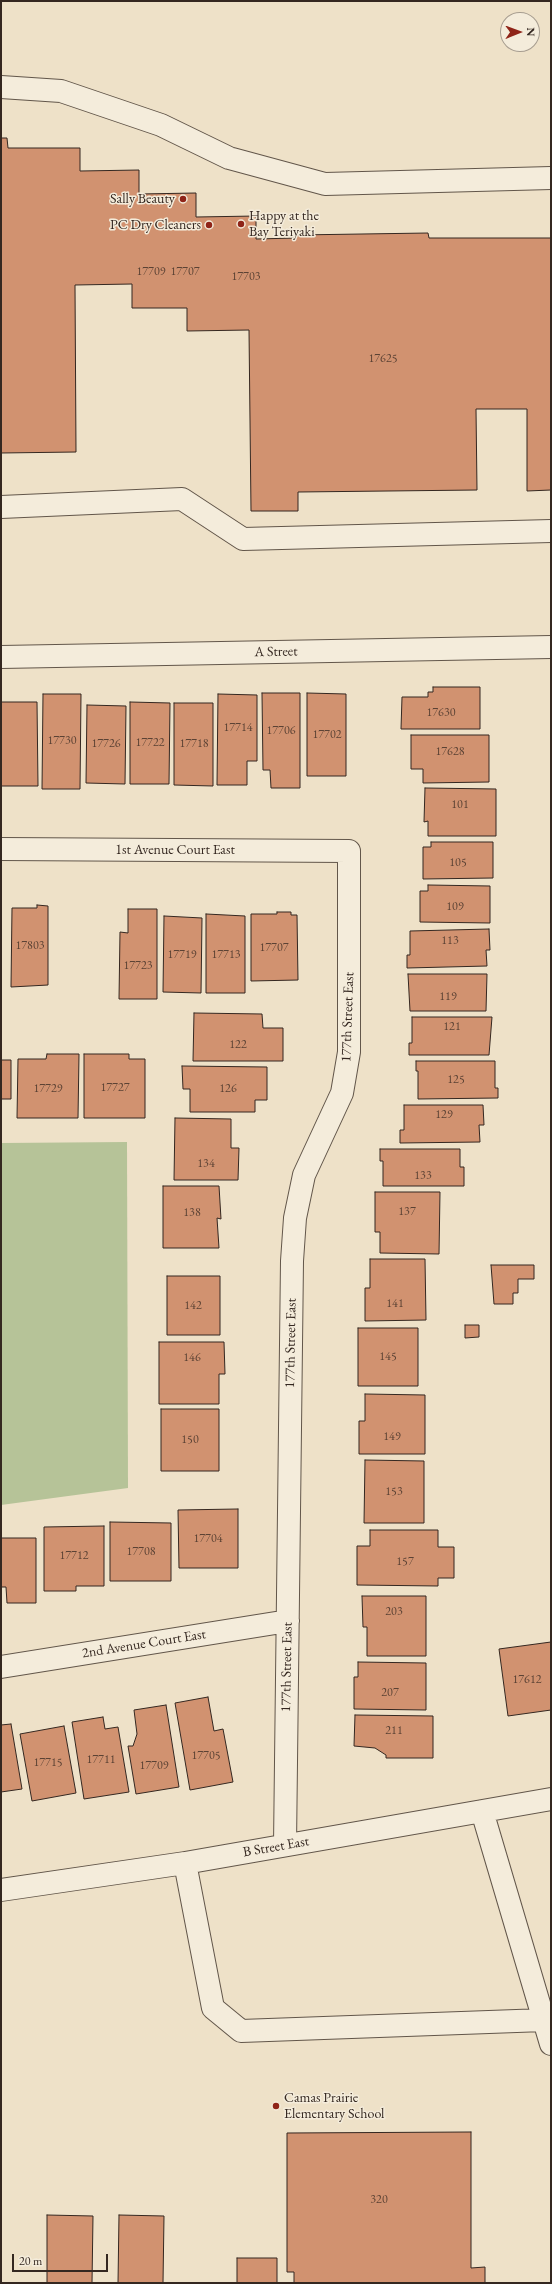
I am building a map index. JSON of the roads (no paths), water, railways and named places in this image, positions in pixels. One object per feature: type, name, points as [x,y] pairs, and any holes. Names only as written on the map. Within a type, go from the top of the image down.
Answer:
[{"type":"street","points":[[1,87],[61,90],[161,125],[229,158],[325,184],[551,178]]},
{"type":"street","points":[[1,507],[182,499],[243,539],[551,531]]},
{"type":"street","name":"A Street","points":[[1,657],[551,647]]},
{"type":"street","name":"1st Avenue Court East","points":[[1,849],[349,850]]},
{"type":"street","name":"177th Street East","points":[[285,1845],[292,1262],[295,1218],[304,1175],[342,1093],[349,1052],[349,850]]},
{"type":"street","name":"2nd Avenue Court East","points":[[1,1668],[288,1621]]},
{"type":"street","name":"B Street East","points":[[1,1890],[184,1863],[551,1799]]},
{"type":"street","points":[[482,1811],[551,2044]]},
{"type":"street","points":[[184,1863],[213,2008],[241,2031],[544,2020]]},
{"type":"place","name":"Sally Beauty","points":[[183,199]]},
{"type":"place","name":"Happy at the Bay Teriyaki","points":[[241,224]]},
{"type":"place","name":"PC Dry Cleaners","points":[[209,225]]},
{"type":"place","name":"Camas Prairie Elementary School","points":[[276,2106]]}]
